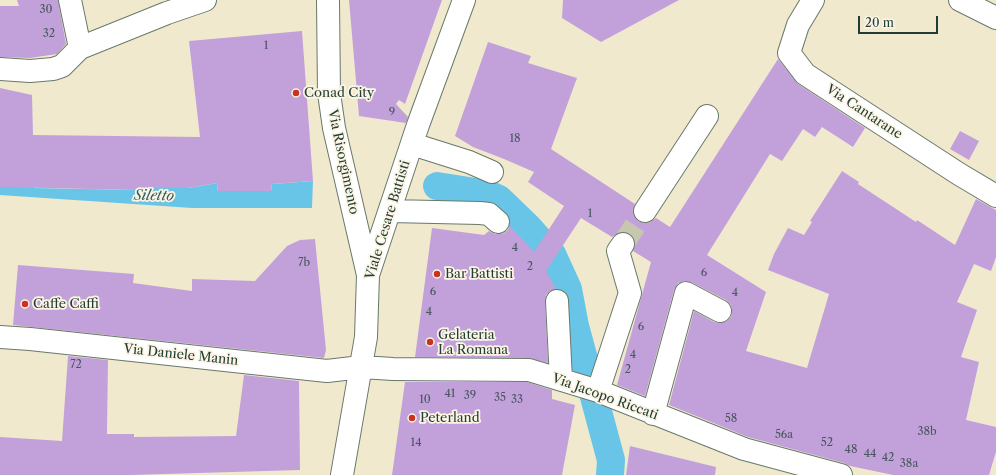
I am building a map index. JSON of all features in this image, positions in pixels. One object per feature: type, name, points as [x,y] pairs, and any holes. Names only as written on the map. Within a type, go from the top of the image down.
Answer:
[{"type":"street","points":[[70,0],[80,48]]},
{"type":"street","points":[[0,69],[30,71],[53,69],[62,66],[80,48],[167,13],[205,0]]},
{"type":"street","name":"Via Risorgimento","points":[[328,0],[329,93],[334,128],[368,275]]},
{"type":"street","name":"Viale Cesare Battisti","points":[[342,475],[366,337],[368,275],[412,144],[464,0]]},
{"type":"street","name":"Via Cantarane","points":[[813,0],[798,25],[789,53],[805,74],[959,174],[996,196]]},
{"type":"street","points":[[960,0],[996,18]]},
{"type":"street","points":[[645,211],[707,116]]},
{"type":"street","name":"Viale Cesare Battisti","points":[[412,144],[469,162],[492,172]]},
{"type":"street","points":[[390,211],[480,213],[489,214],[498,222]]},
{"type":"street","points":[[598,391],[630,293],[618,251],[623,244]]},
{"type":"street","points":[[653,414],[686,293],[720,311]]},
{"type":"street","points":[[557,301],[561,380]]},
{"type":"street","name":"Via Daniele Manin","points":[[0,337],[38,339],[327,371],[361,367]]},
{"type":"street","name":"Via Jacopo Riccati","points":[[361,367],[393,369],[529,370],[598,391],[744,450],[840,475]]},
{"type":"water","name":"Siletto","points":[[313,181],[312,208],[192,208],[0,195],[0,185],[33,184],[35,188],[136,190],[137,188],[188,188],[218,183],[217,191],[271,191],[272,184]]},
{"type":"building","points":[[17,0],[58,0],[66,44],[57,54],[30,58],[0,57],[0,6],[19,6]]},
{"type":"building","points":[[349,0],[442,0],[405,104],[399,100],[396,104],[408,117],[406,123],[359,116]]},
{"type":"building","points":[[563,0],[679,0],[601,42],[562,18]]},
{"type":"building","points":[[302,31],[313,181],[272,184],[271,191],[217,191],[218,183],[188,188],[137,188],[136,190],[0,187],[0,88],[32,95],[33,135],[200,137],[189,41]]},
{"type":"building","points":[[488,42],[531,56],[528,63],[577,78],[551,149],[635,204],[633,210],[634,216],[638,221],[644,223],[650,222],[656,218],[670,227],[778,59],[798,84],[865,128],[853,147],[822,127],[815,137],[803,129],[782,161],[770,154],[707,255],[766,292],[746,351],[807,368],[829,294],[768,270],[774,254],[788,228],[804,235],[812,222],[810,221],[842,171],[859,182],[858,184],[916,222],[917,220],[955,245],[976,199],[996,210],[996,257],[991,271],[974,264],[957,302],[977,310],[961,357],[979,362],[966,420],[996,427],[996,452],[989,475],[893,475],[850,466],[844,463],[748,437],[669,405],[694,311],[714,322],[720,323],[727,321],[731,317],[731,305],[726,300],[691,282],[685,281],[678,283],[674,290],[645,396],[617,385],[651,262],[633,251],[635,245],[634,239],[630,234],[624,232],[618,233],[612,237],[581,218],[546,271],[556,289],[550,291],[546,295],[545,301],[548,363],[529,358],[415,357],[432,228],[484,235],[489,231],[495,234],[502,234],[507,231],[510,226],[534,252],[564,206],[528,182],[534,172],[473,147],[455,136]]},
{"type":"building","points":[[960,131],[979,141],[969,160],[950,149]]},
{"type":"building","points":[[315,239],[326,350],[324,358],[13,325],[18,265],[134,274],[133,283],[192,291],[192,279],[255,281],[287,246],[300,240]]},
{"type":"building","points":[[68,356],[108,360],[107,434],[134,434],[134,437],[236,436],[244,375],[299,381],[300,470],[131,475],[0,475],[0,437],[62,441]]},
{"type":"building","points":[[405,382],[527,382],[552,390],[552,399],[575,405],[562,475],[392,475]]},
{"type":"building","points":[[630,446],[716,467],[715,475],[626,475]]},
{"type":"waterway","points":[[437,186],[488,194],[499,199],[528,227],[552,254],[568,289],[575,326],[611,460],[610,475]]},
{"type":"tunnel","points":[[623,244],[645,211]]},
{"type":"place","name":"Conad City","points":[[296,93]]},
{"type":"place","name":"Bar Battisti","points":[[437,274]]},
{"type":"place","name":"Caffe Caffi","points":[[25,304]]},
{"type":"place","name":"Gelateria La Romana","points":[[430,342]]},
{"type":"place","name":"Peterland","points":[[412,418]]}]
